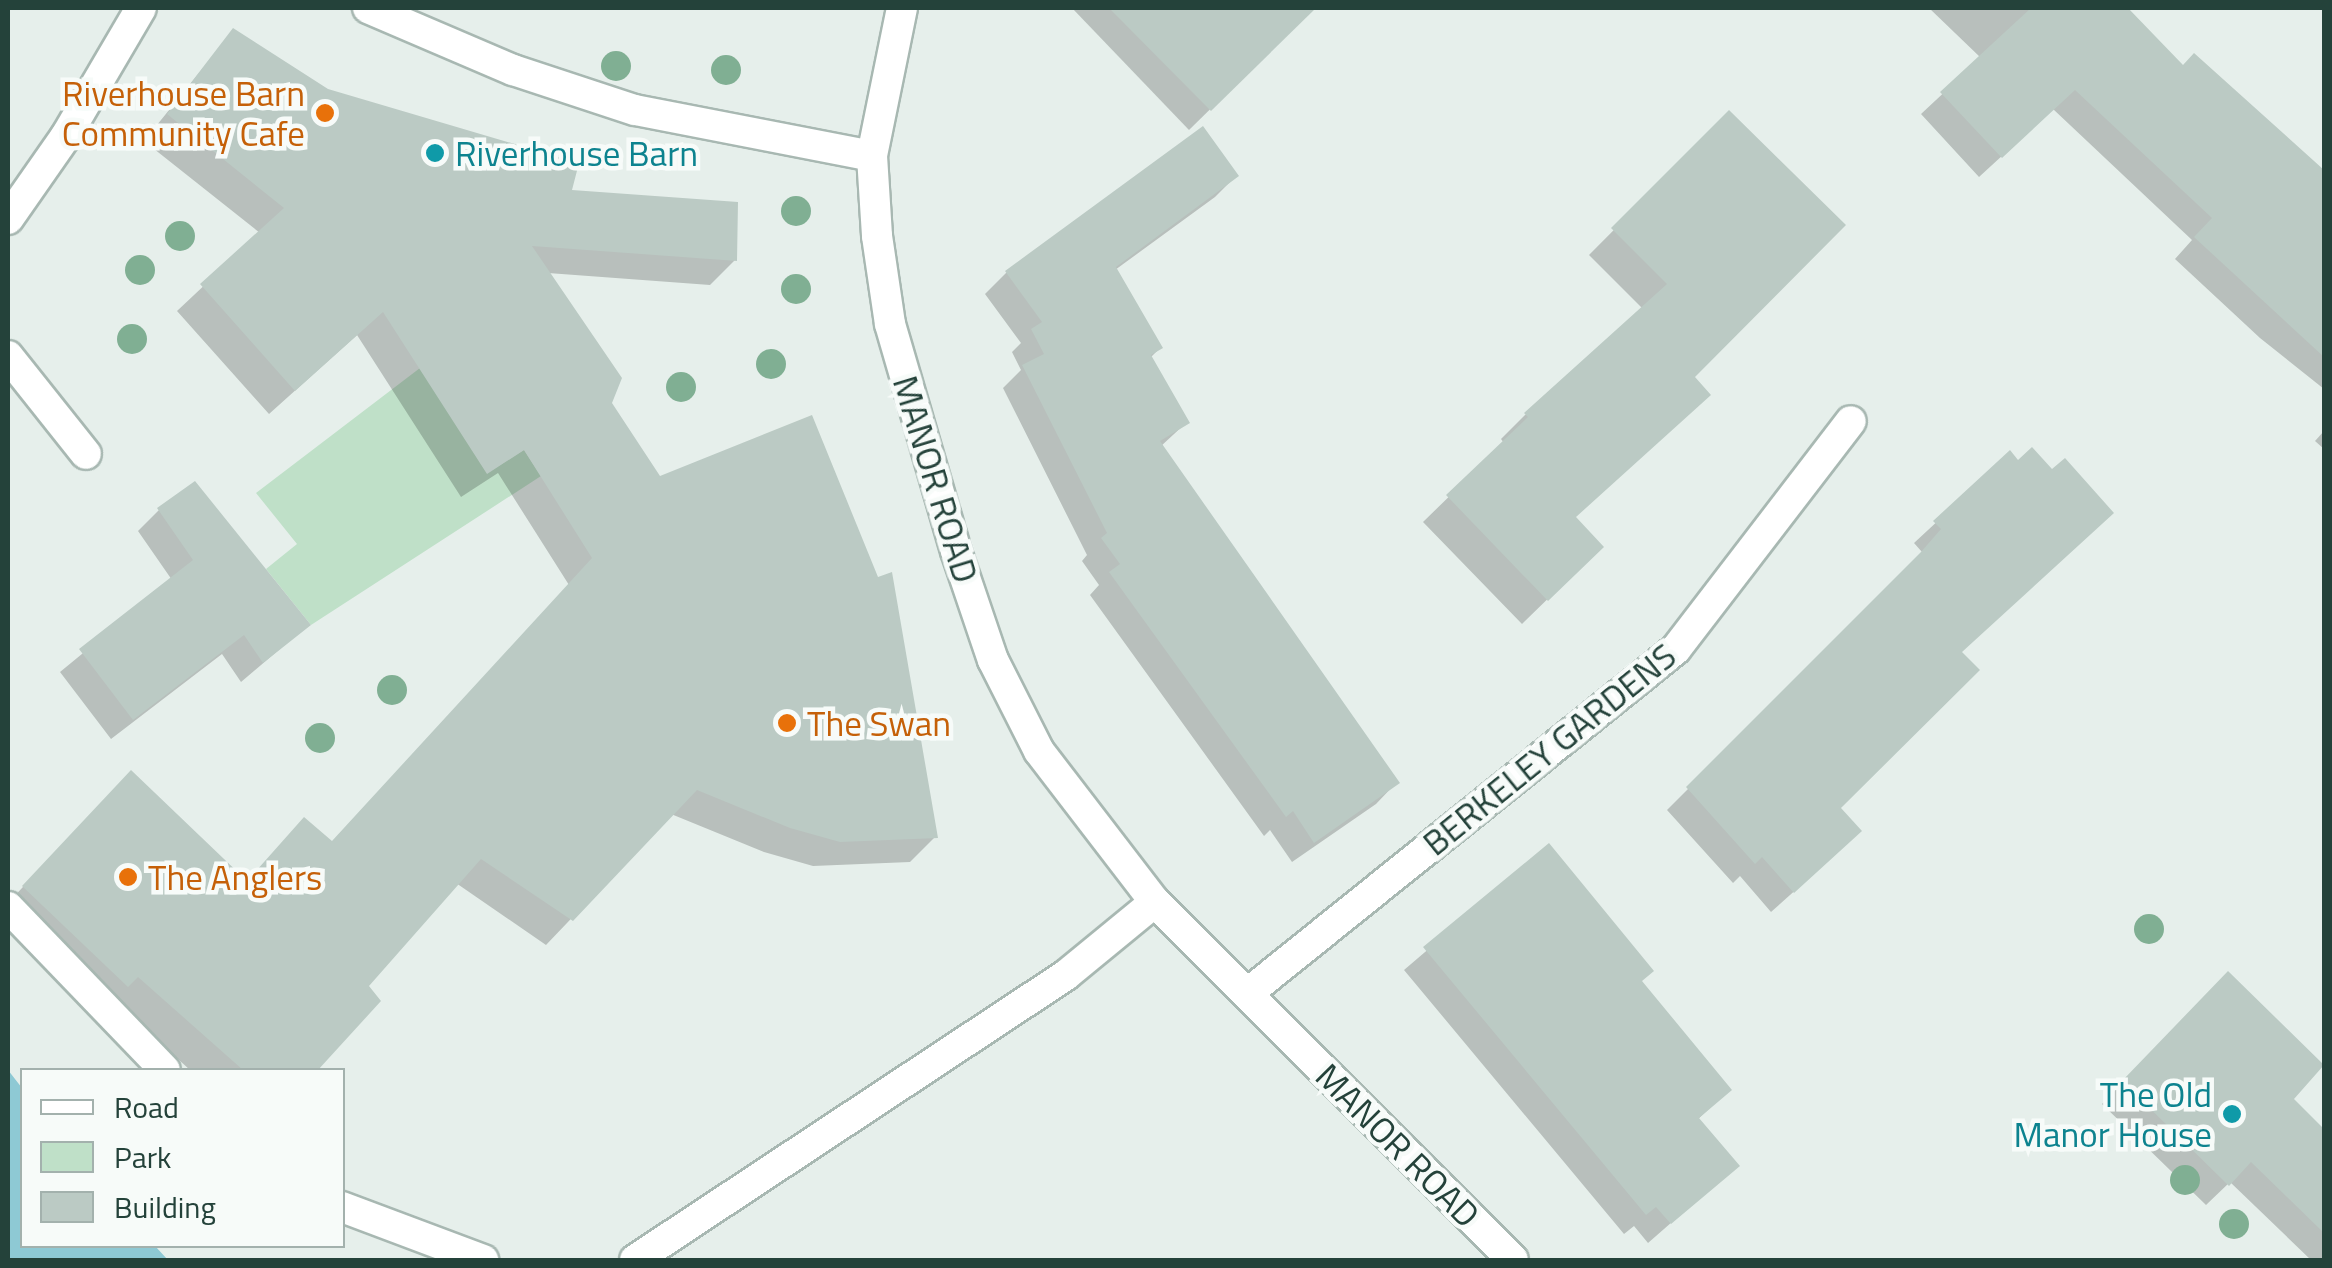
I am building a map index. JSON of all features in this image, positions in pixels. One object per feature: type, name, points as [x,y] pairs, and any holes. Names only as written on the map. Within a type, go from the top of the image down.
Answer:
[{"type":"street","points":[[8,219],[66,136],[142,8]]},
{"type":"street","points":[[368,8],[512,70],[635,110],[872,156]]},
{"type":"street","name":"MANOR ROAD","points":[[902,8],[872,156],[890,324],[956,551],[993,660],[1038,751],[1155,902],[1513,1260]]},
{"type":"street","points":[[8,356],[86,454]]},
{"type":"street","name":"BERKELEY GARDENS","points":[[1248,993],[1676,649],[1851,421]]},
{"type":"street","points":[[635,1260],[1066,974],[1155,902]]},
{"type":"street","points":[[8,906],[163,1068]]},
{"type":"street","points":[[345,1208],[482,1260]]},
{"type":"green space","points":[[420,368],[487,473],[524,450],[541,476],[311,625],[266,569],[297,544],[256,493]]},
{"type":"water","points":[[8,1070],[20,1085],[20,1248],[157,1248],[168,1260],[8,1260]]},
{"type":"building","points":[[1109,8],[1316,8],[1211,111]]},
{"type":"building","points":[[2031,8],[2128,8],[2183,65],[2194,53],[2324,170],[2324,357],[2194,237],[2212,218],[2075,90],[2002,158],[1940,92]]},
{"type":"building","points":[[233,28],[328,89],[579,163],[572,190],[738,202],[737,261],[532,246],[622,378],[612,403],[660,476],[812,415],[878,577],[892,572],[938,838],[840,842],[790,828],[697,790],[573,921],[481,859],[369,986],[381,1001],[320,1068],[241,1068],[138,977],[128,987],[22,886],[131,770],[247,881],[304,817],[332,841],[592,558],[524,450],[487,474],[383,312],[295,391],[200,284],[284,208],[167,114]]},
{"type":"building","points":[[1729,110],[1846,225],[1695,377],[1711,395],[1576,517],[1604,547],[1548,601],[1446,495],[1528,417],[1524,413],[1667,284],[1611,228]]},
{"type":"building","points":[[1203,126],[1239,176],[1116,267],[1163,348],[1151,355],[1190,423],[1160,441],[1400,783],[1314,843],[1293,811],[1286,817],[1109,572],[1120,564],[1101,538],[1107,533],[1022,365],[1044,354],[1031,329],[1042,322],[1005,271]]},
{"type":"building","points":[[2032,447],[2052,469],[2065,458],[2114,513],[1962,652],[1980,670],[1841,808],[1862,831],[1794,893],[1762,857],[1755,864],[1686,787],[1921,552],[1941,529],[1933,521],[2010,450],[2018,460]]},
{"type":"building","points":[[195,481],[311,625],[263,663],[244,635],[133,720],[79,649],[193,560],[157,508]]},
{"type":"building","points":[[1549,843],[1654,971],[1642,981],[1732,1090],[1699,1118],[1740,1166],[1671,1224],[1656,1207],[1646,1215],[1423,947]]},
{"type":"building","name":"The Old Manor House","points":[[2228,971],[2324,1065],[2294,1099],[2324,1129],[2324,1233],[2251,1162],[2229,1186],[2122,1081]]},
{"type":"place","name":"Riverhouse Barn Community Cafe","points":[[325,113]]},
{"type":"place","name":"Riverhouse Barn","points":[[435,153]]},
{"type":"place","name":"The Swan","points":[[787,723]]},
{"type":"place","name":"The Anglers","points":[[128,877]]},
{"type":"place","name":"The Old Manor House","points":[[2232,1114]]}]
